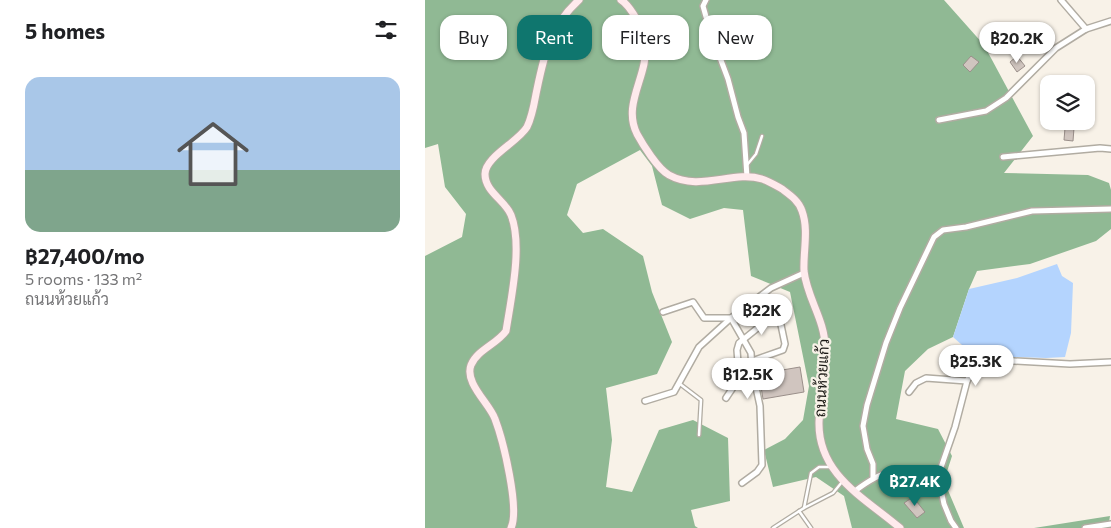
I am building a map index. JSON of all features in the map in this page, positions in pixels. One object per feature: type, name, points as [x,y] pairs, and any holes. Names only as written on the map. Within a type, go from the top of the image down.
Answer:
[{"type":"main road","points":[[511,528],[513,506],[509,471],[503,448],[495,418],[476,389],[470,371],[471,364],[481,352],[501,338],[506,331],[516,259],[517,235],[511,216],[507,207],[489,187],[485,174],[493,158],[519,138],[527,126],[531,116],[546,48],[563,16],[579,0]]},
{"type":"main road","name":"ถนนห้วยแก้ว","points":[[621,0],[635,16],[641,29],[645,46],[644,64],[632,101],[633,122],[637,133],[659,167],[668,175],[694,182],[747,177],[761,178],[789,194],[802,211],[805,226],[804,273],[824,332],[825,348],[819,431],[821,448],[831,467],[843,481],[900,528]]},
{"type":"street","points":[[706,0],[703,6],[710,31],[728,79],[744,133],[747,177]]},
{"type":"street","points":[[1061,0],[1086,29]]},
{"type":"street","points":[[939,120],[985,111],[1006,98],[1056,48],[1086,29],[1111,21]]},
{"type":"street","points":[[1003,157],[1100,148],[1111,149]]},
{"type":"street","points":[[873,477],[873,464],[867,449],[863,426],[867,405],[886,343],[934,237],[943,230],[966,227],[1032,211],[1111,209]]},
{"type":"street","points":[[645,401],[674,392],[699,347],[731,318],[771,288],[804,273]]},
{"type":"street","points":[[663,312],[693,302],[704,318],[731,318]]},
{"type":"street","points":[[731,318],[751,354],[760,406],[762,465],[757,472],[742,483]]},
{"type":"street","points":[[725,398],[738,380],[737,348],[743,338],[770,318]]},
{"type":"street","points":[[752,361],[783,350],[785,344],[781,324]]},
{"type":"street","points":[[956,528],[944,504],[938,476],[955,427],[967,381],[973,370],[983,362],[996,360],[1070,364],[1111,362]]},
{"type":"street","points":[[909,392],[916,382],[927,378],[967,381]]},
{"type":"street","points":[[855,491],[873,477],[899,470],[938,476]]},
{"type":"street","points":[[1085,528],[1111,524]]},
{"type":"lane","points":[[746,166],[756,154],[762,136]]},
{"type":"lane","points":[[680,384],[701,400],[699,435]]},
{"type":"lane","points":[[804,508],[811,473],[819,467],[831,467]]},
{"type":"lane","points":[[773,528],[804,508],[833,493],[843,481]]},
{"type":"lane","points":[[799,511],[811,528]]},
{"type":"green space","points":[[425,0],[944,0],[984,45],[1033,136],[1004,173],[1088,175],[1109,183],[1111,190],[1111,229],[1096,241],[1030,264],[977,271],[953,337],[928,349],[905,371],[896,419],[938,429],[952,456],[944,481],[964,528],[852,528],[844,496],[816,477],[773,487],[764,450],[785,439],[803,420],[809,386],[790,292],[751,276],[743,210],[724,208],[690,219],[662,205],[652,166],[640,150],[577,184],[567,215],[583,233],[603,229],[643,256],[652,292],[672,342],[657,374],[606,388],[612,440],[606,487],[632,492],[659,430],[693,420],[728,438],[730,501],[691,510],[695,526],[698,528],[425,528],[425,256],[462,237],[466,214],[445,187],[438,144],[425,148]]},
{"type":"green space","points":[[1110,516],[1108,528],[1034,528]]},
{"type":"water","points":[[1057,264],[1062,276],[1073,283],[1071,333],[1065,357],[1014,357],[962,345],[953,337],[969,289],[1017,278]]},
{"type":"building","points":[[971,56],[979,62],[970,72],[963,65]]},
{"type":"building","points":[[1017,56],[1025,66],[1017,72],[1010,62]]},
{"type":"building","points":[[1065,130],[1074,130],[1073,141],[1064,140]]},
{"type":"building","points":[[800,367],[804,392],[763,399],[759,374]]},
{"type":"building","points":[[913,497],[925,512],[917,518],[904,503]]}]
